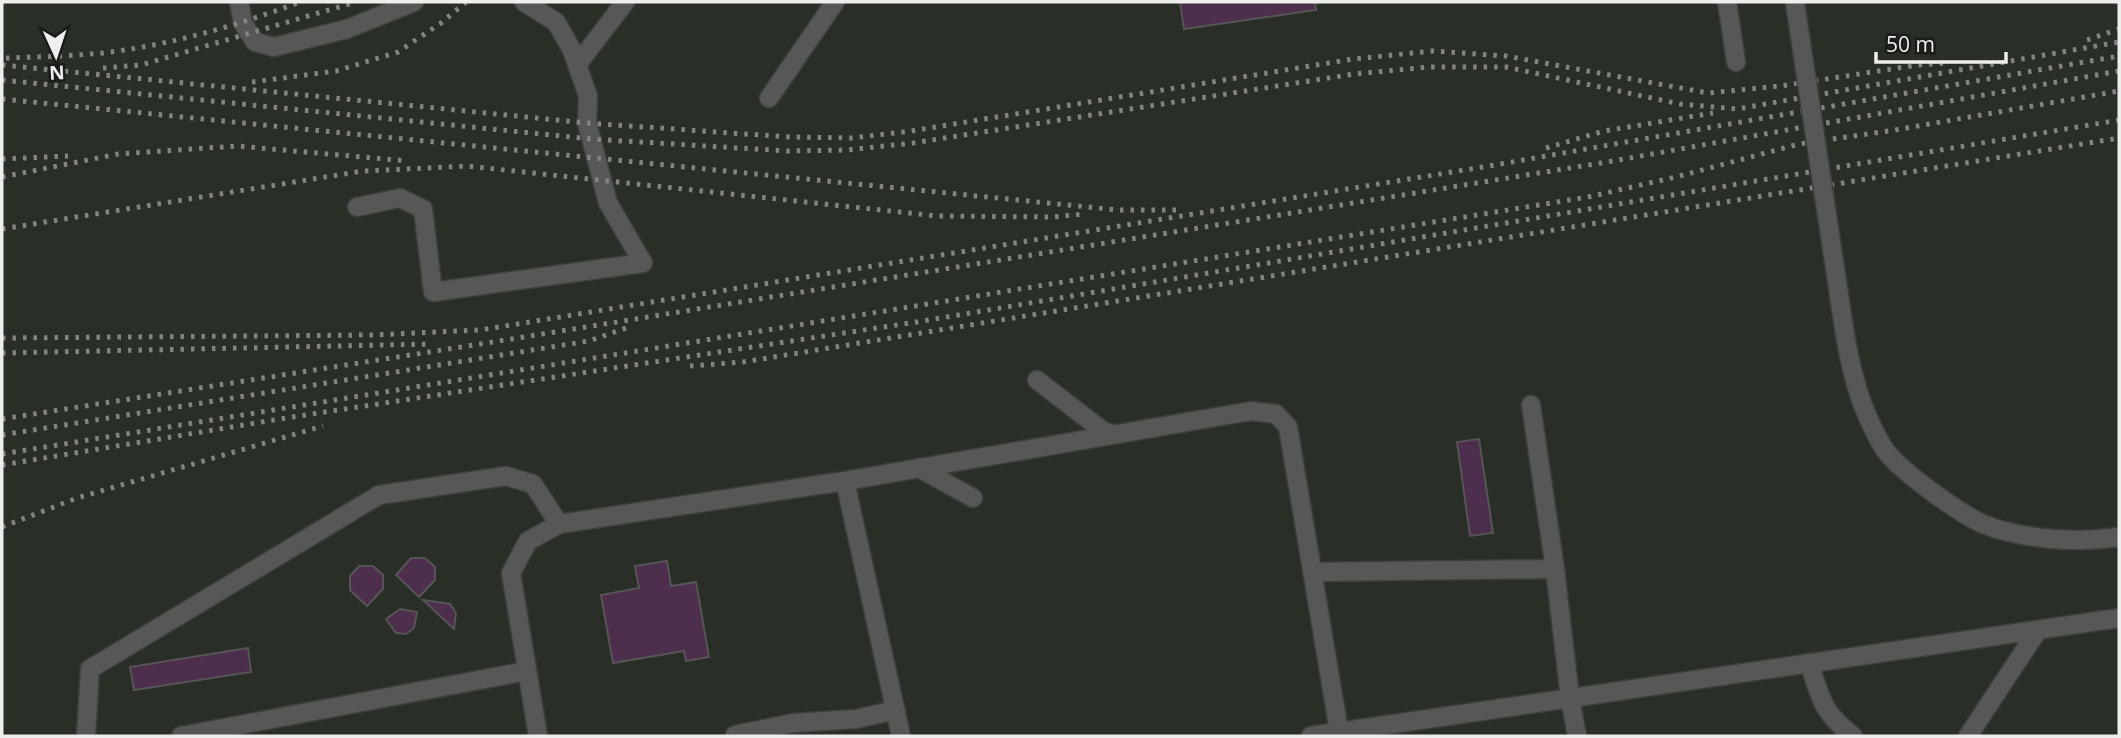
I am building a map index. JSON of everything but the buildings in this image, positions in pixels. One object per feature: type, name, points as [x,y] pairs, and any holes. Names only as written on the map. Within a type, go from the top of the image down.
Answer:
[{"type":"street","points":[[239,2],[243,23],[255,42],[274,47],[347,29],[414,2]]},
{"type":"street","points":[[357,207],[400,198],[423,209],[433,292],[643,263],[608,204],[587,123],[587,96],[572,50],[556,22],[524,2]]},
{"type":"street","points":[[577,65],[625,2]]},
{"type":"street","points":[[769,98],[835,2]]},
{"type":"street","points":[[1727,2],[1736,62]]},
{"type":"street","points":[[1795,2],[1848,351],[1864,408],[1888,454],[1933,493],[1982,524],[2039,538],[2119,537]]},
{"type":"street","points":[[1037,380],[1103,431],[1114,435]]},
{"type":"street","points":[[1531,404],[1577,736]]},
{"type":"street","points":[[538,736],[510,573],[528,541],[559,524],[845,481],[1251,411],[1276,414],[1288,427],[1339,731]]},
{"type":"street","points":[[919,468],[973,498]]},
{"type":"street","points":[[86,736],[90,669],[379,495],[506,475],[533,484],[559,524]]},
{"type":"street","points":[[845,481],[901,736]]},
{"type":"street","points":[[1312,572],[1555,569]]},
{"type":"street","points":[[1311,736],[1339,731],[1383,731],[1570,698],[2119,618]]},
{"type":"street","points":[[1968,736],[2038,630]]},
{"type":"street","points":[[1809,663],[1821,699],[1832,720],[1853,736]]},
{"type":"street","points":[[181,736],[225,732],[527,671]]},
{"type":"street","points":[[735,735],[793,723],[856,719],[896,710]]},
{"type":"shaded area","points":[[2,2],[2119,2],[2119,736],[2,736]]},
{"type":"railway","points":[[6,58],[103,53],[153,45],[227,27],[300,2]]},
{"type":"railway","points":[[103,68],[141,65],[356,2]]},
{"type":"railway","points":[[252,82],[336,71],[398,52],[441,23],[466,2]]},
{"type":"railway","points":[[2087,40],[2119,29]]},
{"type":"railway","points":[[2,80],[591,139],[788,151],[847,150],[913,143],[1354,74],[1430,67],[1506,67],[1680,104],[1737,109],[2119,42]]},
{"type":"railway","points":[[2,65],[587,123],[789,137],[852,138],[911,131],[1353,59],[1433,51],[1506,56],[1708,93],[1946,63]]},
{"type":"railway","points":[[2,338],[374,335],[480,330],[1489,166],[2119,56]]},
{"type":"railway","points":[[2,419],[1607,162],[2119,71]]},
{"type":"railway","points":[[2,454],[1588,197],[1799,144],[2119,91]]},
{"type":"railway","points":[[2,99],[1118,210],[1176,210]]},
{"type":"railway","points":[[1546,148],[1604,131],[1713,113]]},
{"type":"railway","points":[[2,465],[286,418],[923,321],[2119,120]]},
{"type":"railway","points":[[690,366],[743,362],[2119,138]]},
{"type":"railway","points":[[2,177],[118,154],[237,146],[408,161]]},
{"type":"railway","points":[[2,159],[68,156]]},
{"type":"railway","points":[[2,229],[363,171],[467,166],[937,216],[1052,217],[1086,214]]},
{"type":"railway","points":[[2,435],[589,341],[626,328]]},
{"type":"railway","points":[[2,353],[432,344]]},
{"type":"railway","points":[[2,527],[77,498],[323,426]]}]
